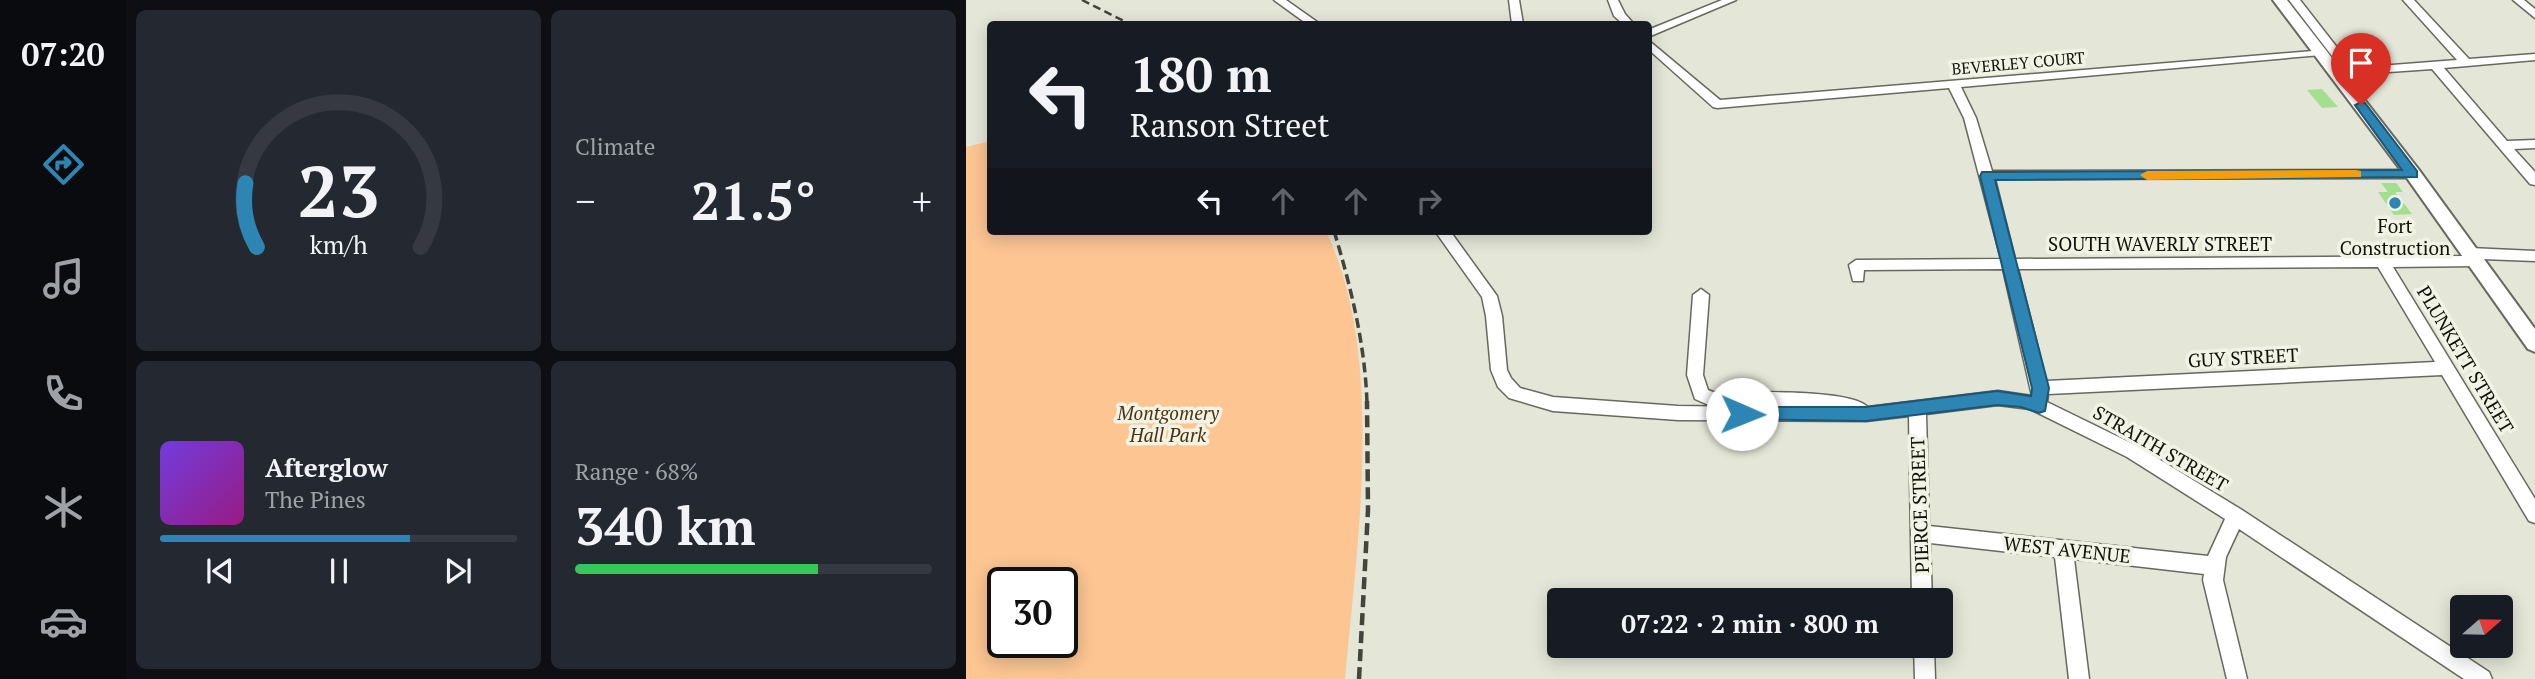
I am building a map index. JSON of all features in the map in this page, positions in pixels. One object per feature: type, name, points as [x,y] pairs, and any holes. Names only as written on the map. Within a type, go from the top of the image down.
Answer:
[{"type":"main road","points":[[2280,0],[2321,52],[2343,72],[2535,344]]},
{"type":"street","points":[[1279,0],[1310,21]]},
{"type":"street","points":[[1514,0],[1518,21]]},
{"type":"street","points":[[1613,0],[1620,16],[1626,21]]},
{"type":"street","points":[[1652,32],[1731,0]]},
{"type":"street","points":[[2294,0],[2343,72],[2535,58]]},
{"type":"street","points":[[2408,0],[2466,62]]},
{"type":"street","points":[[2518,0],[2535,15]]},
{"type":"street","name":"BEVERLEY COURT","points":[[1652,47],[1717,104],[2321,52]]},
{"type":"street","points":[[2435,65],[2535,181]]},
{"type":"street","points":[[1955,85],[1970,118],[1987,176],[2040,397]]},
{"type":"street","points":[[2503,145],[2535,145]]},
{"type":"street","points":[[1987,176],[2413,174]]},
{"type":"street","name":"STRAITH STREET","points":[[1445,235],[1489,296],[1501,375],[1509,388],[1523,397],[1553,404],[1678,413],[1866,414],[1997,398],[2021,400],[2040,397],[2236,516],[2482,679]]},
{"type":"street","name":"SOUTH WAVERLY STREET","points":[[1858,277],[1856,265],[2382,261],[2535,256]]},
{"type":"street","name":"PLUNKETT STREET","points":[[2382,261],[2535,515]]},
{"type":"street","points":[[1701,295],[1695,375],[1701,394],[1711,399],[1841,403],[1859,408],[1866,414]]},
{"type":"street","name":"GUY STREET","points":[[2040,397],[2447,368]]},
{"type":"street","name":"PIERCE STREET","points":[[1917,409],[1922,588]]},
{"type":"street","points":[[2236,516],[2214,566],[2214,586],[2237,679]]},
{"type":"street","name":"WEST AVENUE","points":[[1920,533],[2214,566]]},
{"type":"street","points":[[2063,548],[2080,679]]},
{"type":"street","points":[[1924,658],[1925,679]]},
{"type":"green space","name":"Montgomery Hall Park","points":[[987,142],[987,235],[1328,235],[1345,281],[1356,335],[1362,393],[1360,511],[1345,679],[966,679],[966,147]]},
{"type":"building","points":[[2322,89],[2338,107],[2322,108],[2307,90]]},
{"type":"building","name":"Fort Construction","points":[[2381,183],[2396,183],[2403,192],[2395,192],[2412,214],[2394,215],[2378,192],[2388,192]]},
{"type":"railway","points":[[1082,0],[1124,21]]},
{"type":"railway","points":[[1335,235],[1356,316],[1367,403]]},
{"type":"railway","points":[[1359,679],[1368,510],[1367,401]]},
{"type":"slow traffic","points":[[2147,175],[2356,174]]},
{"type":"place","name":"Fort Construction","points":[[2395,203]]},
{"type":"route","points":[[1742,414],[1866,414],[1997,398],[2021,400],[2039,406],[2040,388],[1987,176],[2413,174],[2361,105]]}]
